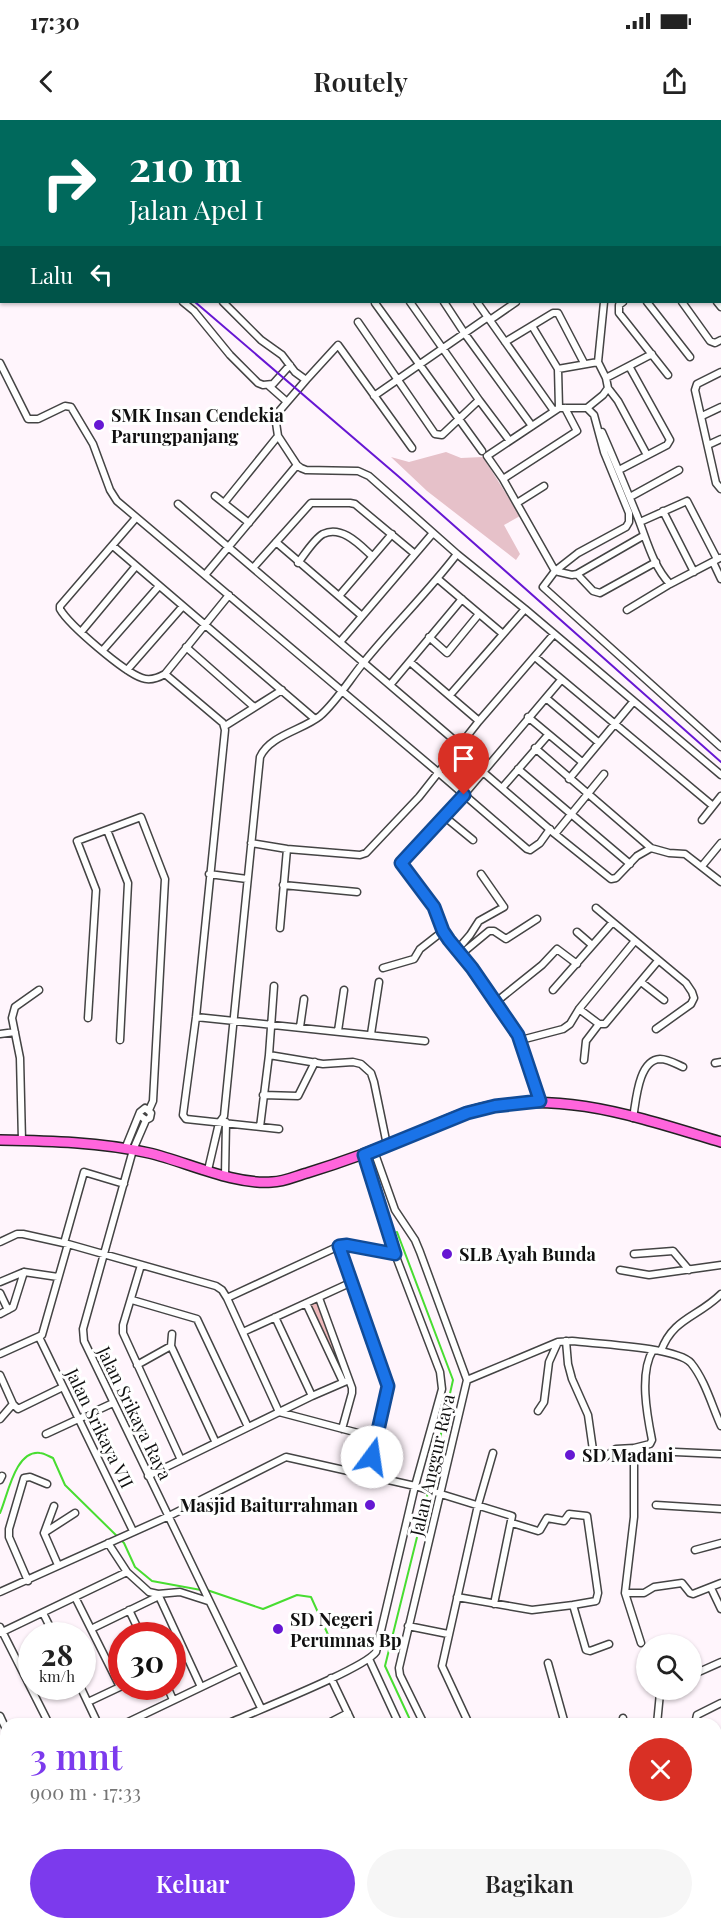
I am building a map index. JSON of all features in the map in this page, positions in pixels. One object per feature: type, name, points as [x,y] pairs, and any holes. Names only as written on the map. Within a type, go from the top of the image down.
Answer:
[{"type":"main road","points":[[0,1140],[48,1141],[129,1149],[264,1183],[276,1182],[364,1155],[467,1113],[495,1106],[540,1101],[589,1108],[721,1142]]},
{"type":"street","points":[[184,303],[194,311],[230,355],[258,382],[269,386],[284,399]]},
{"type":"street","points":[[224,303],[261,340],[282,355],[295,372],[304,379]]},
{"type":"street","points":[[375,303],[482,451]]},
{"type":"street","points":[[411,303],[508,440]]},
{"type":"street","points":[[445,303],[532,426]]},
{"type":"street","points":[[478,303],[505,342],[577,431],[503,479]]},
{"type":"street","points":[[374,396],[514,303]]},
{"type":"street","points":[[604,303],[598,362],[608,388],[618,400],[647,455]]},
{"type":"street","points":[[621,303],[619,313],[668,375]]},
{"type":"street","points":[[647,303],[690,357]]},
{"type":"street","points":[[683,303],[710,341],[715,343],[721,340]]},
{"type":"street","points":[[505,342],[554,313],[558,313],[584,363]]},
{"type":"street","points":[[358,322],[435,434],[442,435],[479,400]]},
{"type":"street","points":[[532,326],[558,369],[559,409]]},
{"type":"street","points":[[412,448],[338,345],[284,399],[275,416],[278,436],[297,465],[306,470],[364,473],[721,775]]},
{"type":"street","points":[[606,378],[652,354]]},
{"type":"street","points":[[558,369],[598,362]]},
{"type":"street","points":[[0,363],[28,419],[38,419],[65,406],[71,407],[93,444],[113,496],[135,519],[230,595],[526,849],[535,848],[571,814],[604,774]]},
{"type":"street","points":[[269,386],[290,365]]},
{"type":"street","points":[[619,470],[667,446],[670,440],[629,366]]},
{"type":"street","points":[[721,372],[695,386],[716,483],[721,489]]},
{"type":"street","points":[[608,388],[587,408],[559,409],[508,440],[487,456],[503,479],[555,571],[577,574],[643,536]]},
{"type":"street","points":[[702,416],[721,407]]},
{"type":"street","points":[[587,408],[594,415],[619,470],[640,522],[643,536],[670,584]]},
{"type":"street","points":[[594,415],[604,452],[629,513],[629,522],[623,530],[596,542],[555,571],[543,587],[721,747]]},
{"type":"street","points":[[224,503],[278,436]]},
{"type":"street","points":[[708,445],[721,439]]},
{"type":"street","points":[[206,575],[297,465]]},
{"type":"street","points":[[713,470],[721,467]]},
{"type":"street","points":[[630,497],[679,470]]},
{"type":"street","points":[[517,503],[543,486]]},
{"type":"street","points":[[215,496],[249,522]]},
{"type":"street","points":[[640,522],[687,501],[717,559],[721,579]]},
{"type":"street","points":[[253,568],[311,503],[352,503],[415,554]]},
{"type":"street","points":[[178,504],[460,745]]},
{"type":"street","points":[[663,511],[694,572]]},
{"type":"street","points":[[135,519],[60,606],[61,612],[81,632],[126,670],[149,679],[165,674],[230,595]]},
{"type":"street","points":[[298,563],[326,533],[348,536],[372,556]]},
{"type":"street","points":[[340,642],[433,533]]},
{"type":"street","points":[[339,596],[392,534]]},
{"type":"street","points":[[276,542],[362,616]]},
{"type":"street","points":[[113,546],[315,719]]},
{"type":"street","points":[[225,1175],[227,1124],[224,1116],[232,1020],[258,764],[263,750],[321,715],[457,554]]},
{"type":"street","points":[[627,610],[717,559]]},
{"type":"street","points":[[577,574],[593,591],[603,593],[656,562]]},
{"type":"street","points":[[81,632],[136,566]]},
{"type":"street","points":[[438,579],[503,634]]},
{"type":"street","points":[[103,650],[159,586]]},
{"type":"street","points":[[390,685],[462,600]]},
{"type":"street","points":[[126,670],[183,606]]},
{"type":"street","points":[[450,695],[525,609]]},
{"type":"street","points":[[429,637],[447,653],[479,614]]},
{"type":"street","points":[[251,843],[287,849],[360,855],[366,853],[419,797],[479,720],[554,634]]},
{"type":"street","points":[[186,647],[254,707]]},
{"type":"street","points":[[535,657],[713,806]]},
{"type":"street","points":[[410,662],[479,720]]},
{"type":"street","points":[[165,674],[225,726],[196,1017],[183,1114],[186,1119],[279,1129]]},
{"type":"street","points":[[540,1101],[521,1040],[472,968],[443,931],[434,907],[401,863],[445,817],[561,680]]},
{"type":"street","points":[[225,726],[282,690]]},
{"type":"street","points":[[546,698],[598,742]]},
{"type":"street","points":[[569,779],[633,702]]},
{"type":"street","points":[[528,717],[582,762]]},
{"type":"street","points":[[502,788],[548,735]]},
{"type":"street","points":[[535,748],[651,848],[669,853],[683,853],[721,882]]},
{"type":"street","points":[[518,769],[630,864]]},
{"type":"street","points":[[483,772],[552,832],[612,879],[616,878],[641,853],[651,848]]},
{"type":"street","points":[[702,820],[721,796]]},
{"type":"street","points":[[88,1018],[96,890],[77,841],[141,816],[165,879],[153,1101],[148,1110]]},
{"type":"street","points":[[445,817],[473,840]]},
{"type":"street","points":[[107,830],[128,883],[120,1040]]},
{"type":"street","points":[[702,866],[721,843]]},
{"type":"street","points":[[280,928],[287,849]]},
{"type":"street","points":[[209,874],[247,879]]},
{"type":"street","points":[[458,952],[479,921],[504,906],[481,874]]},
{"type":"street","points":[[284,885],[357,892]]},
{"type":"street","points":[[596,909],[657,962],[686,983],[692,992],[694,998],[691,1004],[656,1029]]},
{"type":"street","points":[[458,952],[489,932],[494,931],[506,939],[537,920]]},
{"type":"street","points":[[553,990],[612,923]]},
{"type":"street","points":[[383,968],[414,959],[420,949],[443,931]]},
{"type":"street","points":[[577,932],[592,945]]},
{"type":"street","points":[[521,1040],[566,1028],[634,942]]},
{"type":"street","points":[[496,1002],[542,965],[557,949],[577,964]]},
{"type":"street","points":[[579,1009],[599,1024],[607,1022],[657,962]]},
{"type":"street","points":[[371,1034],[379,982]]},
{"type":"street","points":[[641,982],[664,1000]]},
{"type":"street","points":[[260,1126],[269,1055],[274,986]]},
{"type":"street","points":[[22,1141],[21,1073],[12,1018],[15,1007],[39,990]]},
{"type":"street","points":[[338,1030],[344,990]]},
{"type":"street","points":[[300,1027],[304,999]]},
{"type":"street","points":[[196,1017],[338,1030],[425,1041]]},
{"type":"street","points":[[584,1060],[586,1041],[599,1024]]},
{"type":"street","points":[[0,1034],[15,1032]]},
{"type":"street","points":[[269,1055],[322,1064],[353,1062],[361,1064],[371,1073],[387,1145]]},
{"type":"street","points":[[633,1118],[638,1086],[649,1064],[663,1059],[683,1067]]},
{"type":"street","points":[[263,1095],[298,1096],[315,1062]]},
{"type":"street","points":[[129,1149],[139,1115],[142,1109],[148,1110]]},
{"type":"street","points":[[129,1149],[146,1120],[150,1118],[151,1113],[148,1110]]},
{"type":"street","points":[[139,1115],[146,1120]]},
{"type":"street","points":[[208,1170],[219,1123],[224,1116]]},
{"type":"street","name":"Jalan Srikaya Raya","points":[[129,1149],[124,1184],[82,1334],[113,1404],[208,1599]]},
{"type":"street","name":"Jalan Anggur Raya","points":[[374,1150],[395,1210],[415,1240],[420,1252],[467,1380],[438,1493],[399,1671],[421,1718]]},
{"type":"street","points":[[240,1718],[331,1678],[369,1659],[376,1652],[415,1486],[442,1389],[441,1380],[395,1254],[364,1155]]},
{"type":"street","points":[[0,1354],[39,1337],[44,1332],[84,1172],[124,1184]]},
{"type":"street","points":[[387,1225],[400,1219]]},
{"type":"street","points":[[0,1242],[17,1234],[23,1234],[216,1286],[227,1298],[279,1413]]},
{"type":"street","points":[[227,1298],[339,1246],[347,1245],[395,1254]]},
{"type":"street","points":[[339,1246],[388,1386],[367,1477]]},
{"type":"street","points":[[634,1254],[673,1251],[689,1270]]},
{"type":"street","points":[[141,1265],[122,1329],[181,1460]]},
{"type":"street","points":[[620,1269],[649,1275],[721,1265]]},
{"type":"street","points":[[0,1282],[24,1272],[58,1277]]},
{"type":"street","points":[[0,1314],[14,1304],[24,1272]]},
{"type":"street","points":[[243,1332],[352,1282]]},
{"type":"street","points":[[0,1293],[8,1310]]},
{"type":"street","points":[[661,1351],[665,1338],[673,1328],[710,1304],[721,1294]]},
{"type":"street","points":[[319,1298],[346,1381]]},
{"type":"street","points":[[132,1300],[196,1319],[248,1427]]},
{"type":"street","points":[[306,1303],[352,1393],[342,1429]]},
{"type":"street","points":[[274,1317],[312,1396]]},
{"type":"street","points":[[172,1334],[171,1346],[216,1443]]},
{"type":"street","name":"Jalan Srikaya VII","points":[[39,1337],[131,1532]]},
{"type":"street","points":[[566,1341],[572,1379],[588,1415],[594,1457],[605,1457],[616,1449],[650,1444],[652,1440],[648,1419],[646,1382],[647,1363],[653,1350]]},
{"type":"street","points":[[467,1380],[558,1342],[661,1351],[681,1356],[691,1363],[721,1426]]},
{"type":"street","points":[[538,1411],[544,1402],[548,1370],[558,1342]]},
{"type":"street","points":[[138,1365],[171,1346]]},
{"type":"street","points":[[0,1375],[13,1404],[18,1409],[63,1387]]},
{"type":"street","points":[[148,1476],[346,1381]]},
{"type":"street","points":[[0,1419],[13,1404]]},
{"type":"street","points":[[46,1434],[113,1404]]},
{"type":"street","points":[[279,1413],[377,1438]]},
{"type":"street","points":[[634,1448],[634,1517],[625,1593],[638,1634]]},
{"type":"street","points":[[675,1452],[721,1454]]},
{"type":"street","points":[[466,1718],[442,1669],[478,1505],[493,1453]]},
{"type":"street","points":[[0,1592],[169,1516],[286,1457],[415,1486],[512,1516],[494,1604]]},
{"type":"street","points":[[28,1581],[9,1537],[9,1529],[24,1478],[30,1477],[47,1484]]},
{"type":"street","points":[[656,1505],[721,1509]]},
{"type":"street","points":[[54,1506],[44,1533],[58,1565]]},
{"type":"street","points":[[44,1533],[75,1513]]},
{"type":"street","points":[[457,1597],[532,1610],[596,1601],[598,1593],[587,1516],[569,1514],[564,1521],[547,1518],[538,1531],[512,1523]]},
{"type":"street","points":[[108,1543],[127,1572],[144,1588],[158,1595],[201,1688]]},
{"type":"street","points":[[695,1550],[721,1544]]},
{"type":"street","points":[[46,1718],[1,1631],[127,1572]]},
{"type":"street","points":[[625,1593],[644,1593],[654,1587],[682,1583],[691,1593],[721,1583]]},
{"type":"street","points":[[711,1588],[721,1609]]},
{"type":"street","points":[[96,1626],[158,1595],[180,1593],[208,1599],[261,1708]]},
{"type":"street","points":[[75,1597],[88,1622]]},
{"type":"street","points":[[573,1605],[586,1650],[590,1651],[609,1644]]},
{"type":"street","points":[[129,1610],[135,1622]]},
{"type":"street","points":[[43,1613],[48,1622]]},
{"type":"street","points":[[408,1626],[448,1634]]},
{"type":"street","points":[[96,1638],[108,1661]]},
{"type":"street","points":[[369,1659],[396,1718]]},
{"type":"street","points":[[702,1671],[721,1662]]},
{"type":"street","points":[[548,1663],[563,1718]]},
{"type":"street","points":[[186,1694],[241,1668]]},
{"type":"street","points":[[331,1678],[350,1718]]},
{"type":"street","points":[[95,1718],[88,1702],[108,1692]]},
{"type":"street","points":[[136,1718],[173,1700]]},
{"type":"street","points":[[658,1718],[659,1700]]},
{"type":"street","points":[[697,1718],[698,1715],[721,1703]]},
{"type":"street","points":[[338,1718],[348,1713]]},
{"type":"shaded area","points":[[446,452],[461,458],[483,457],[520,516],[504,525],[520,554],[516,560],[427,491],[391,457],[409,462]]},
{"type":"shaded area","points":[[319,1298],[349,1380],[343,1382],[306,1303]]},
{"type":"waterway","points":[[397,1232],[453,1380],[385,1666],[409,1718]]},
{"type":"waterway","points":[[0,1513],[18,1466],[31,1454],[45,1454],[53,1458],[65,1485],[124,1543],[135,1567],[152,1581],[201,1590]]},
{"type":"waterway","points":[[207,1590],[263,1609],[297,1595],[311,1597],[330,1639],[357,1636],[392,1638]]},
{"type":"railway","points":[[196,303],[398,476],[721,762]]},
{"type":"place","name":"SMK Insan Cendekia Parungpanjang","points":[[99,425]]},
{"type":"place","name":"SLB Ayah Bunda","points":[[447,1254]]},
{"type":"place","name":"SD Madani","points":[[570,1455]]},
{"type":"place","name":"Masjid Baiturrahman","points":[[370,1505]]},
{"type":"place","name":"SD Negeri Perumnas Bp","points":[[278,1629]]},
{"type":"route","points":[[372,1457],[388,1386],[339,1246],[362,1247],[395,1254],[364,1155],[467,1113],[495,1106],[540,1101],[521,1040],[472,968],[449,940],[434,907],[401,863],[464,795]]}]
